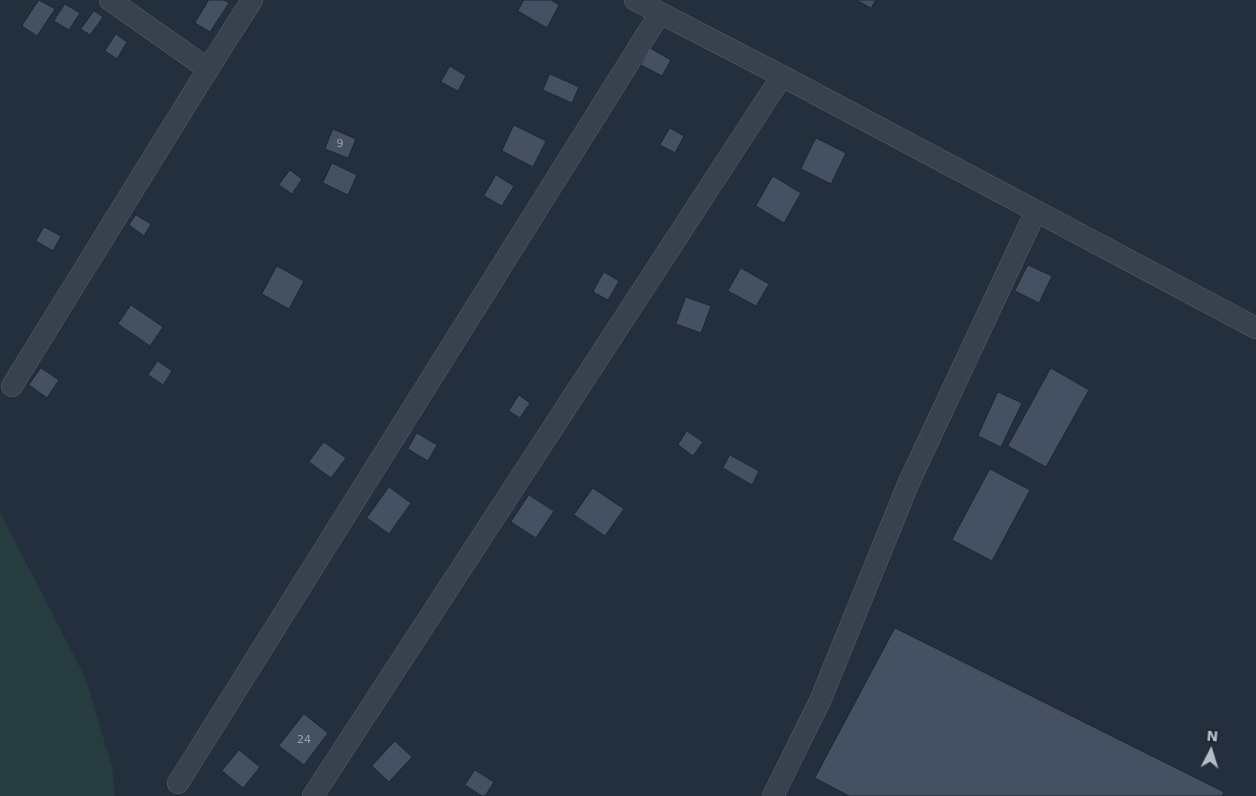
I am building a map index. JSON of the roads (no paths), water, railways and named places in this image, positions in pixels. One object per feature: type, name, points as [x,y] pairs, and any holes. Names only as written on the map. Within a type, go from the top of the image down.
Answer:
[{"type":"street","points":[[110,0],[208,69]]},
{"type":"street","points":[[12,386],[252,0]]},
{"type":"street","points":[[635,0],[1256,328]]},
{"type":"street","points":[[178,783],[660,13]]},
{"type":"street","points":[[313,796],[782,76]]},
{"type":"street","points":[[773,796],[820,701],[909,482],[1036,211]]}]
